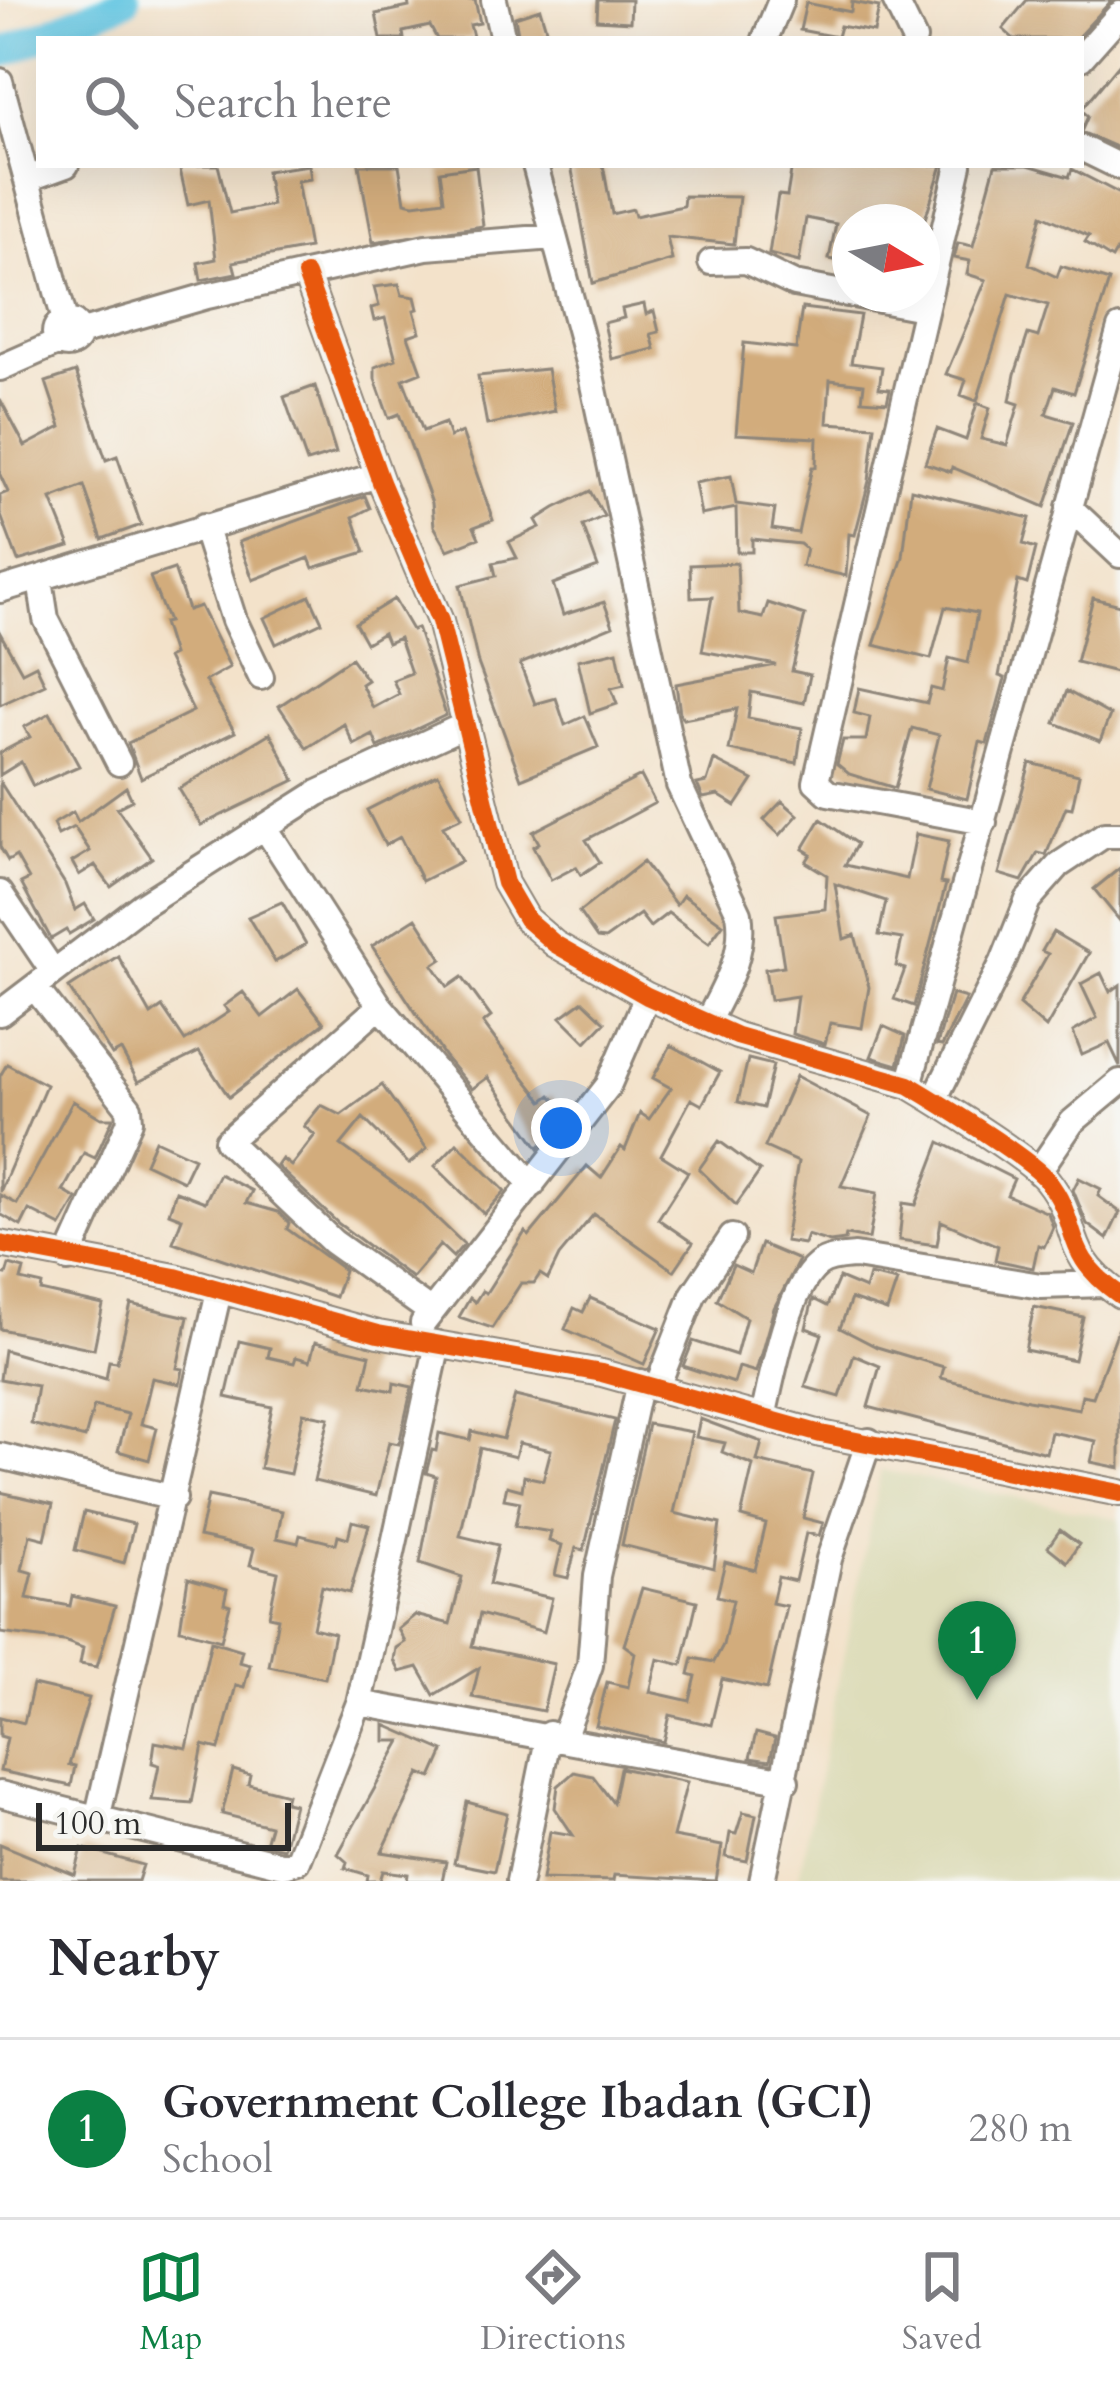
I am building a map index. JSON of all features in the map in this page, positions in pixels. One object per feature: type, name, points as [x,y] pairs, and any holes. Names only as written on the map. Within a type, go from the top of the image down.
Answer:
[{"type":"street","points":[[494,0],[502,36]]},
{"type":"street","points":[[766,36],[781,0]]},
{"type":"street","points":[[895,0],[913,36]]},
{"type":"street","points":[[1084,55],[1120,14]]},
{"type":"street","points":[[0,82],[68,332]]},
{"type":"street","points":[[1084,149],[1120,166]]},
{"type":"street","points":[[27,179],[58,168]]},
{"type":"street","points":[[536,168],[589,366],[679,785],[739,914],[743,935],[734,969],[707,1022]]},
{"type":"street","points":[[940,239],[957,168]]},
{"type":"street","points":[[0,368],[68,332],[207,296],[426,247],[554,237]]},
{"type":"street","points":[[711,262],[746,261],[794,284],[832,291]]},
{"type":"street","points":[[307,275],[378,475],[440,621],[506,883],[526,919],[555,944],[647,996],[707,1022],[909,1085],[934,1100],[1038,1172],[1061,1206],[1088,1272],[1113,1289]]},
{"type":"street","points":[[922,312],[816,782],[828,793],[984,822]]},
{"type":"street","points":[[909,1085],[1120,328]]},
{"type":"street","points":[[4,580],[40,580],[378,475]]},
{"type":"street","points":[[1069,507],[1120,555]]},
{"type":"street","points":[[204,526],[234,620],[261,677]]},
{"type":"street","points":[[40,580],[46,619],[119,763]]},
{"type":"street","points":[[0,1013],[142,905],[318,793],[467,724]]},
{"type":"street","points":[[266,829],[380,1006],[532,1185]]},
{"type":"street","points":[[934,1100],[1003,962],[1028,900],[1059,865],[1104,835],[1120,835]]},
{"type":"street","points":[[0,893],[44,979],[129,1108],[130,1121],[68,1259]]},
{"type":"street","points":[[410,1340],[608,1086],[647,996]]},
{"type":"street","points":[[380,1006],[227,1141],[333,1242],[431,1312]]},
{"type":"street","points":[[1038,1172],[1072,1122],[1120,1082]]},
{"type":"street","points":[[519,1881],[557,1735],[590,1664],[597,1576],[648,1384],[693,1295],[732,1237]]},
{"type":"street","points":[[0,1244],[219,1291],[410,1340],[648,1384],[763,1418],[1120,1493]]},
{"type":"street","points":[[763,1418],[786,1324],[815,1266],[830,1259],[855,1256],[1041,1286],[1113,1289]]},
{"type":"street","points":[[97,1820],[219,1291]]},
{"type":"street","points":[[0,1794],[283,1865],[297,1861],[359,1703],[438,1344]]},
{"type":"street","points":[[762,1881],[830,1559],[869,1441]]},
{"type":"street","points":[[0,1456],[174,1498]]},
{"type":"street","points":[[359,1703],[557,1735],[786,1781]]},
{"type":"shaded area","points":[[881,1470],[1120,1519],[1120,1881],[798,1881]]},
{"type":"building","points":[[408,0],[475,0],[480,23],[470,25],[473,36],[435,36],[430,26],[403,32],[404,36],[380,36],[376,14],[409,7]]},
{"type":"building","points":[[598,0],[631,0],[630,22],[597,20]]},
{"type":"building","points":[[1027,0],[1112,0],[1079,36],[1011,36],[1003,29]]},
{"type":"building","points":[[852,2],[879,7],[874,32],[840,26],[837,36],[832,36],[800,30],[806,3],[851,12]]},
{"type":"building","points":[[540,9],[548,36],[518,36],[515,17]]},
{"type":"building","points":[[1120,63],[1120,149],[1084,133],[1088,116],[1084,106]]},
{"type":"building","points":[[180,168],[219,168],[230,213],[272,205],[266,171],[309,168],[311,179],[297,181],[309,248],[233,262],[236,273],[201,280],[198,263],[216,259],[209,200],[188,205]]},
{"type":"building","points":[[360,168],[399,168],[405,202],[414,204],[444,200],[440,171],[476,168],[483,226],[373,242]]},
{"type":"building","points":[[572,168],[604,168],[612,214],[633,209],[635,216],[683,206],[684,196],[739,197],[734,244],[667,237],[672,260],[593,283]]},
{"type":"building","points":[[792,168],[941,168],[930,204],[832,204],[832,223],[806,218],[799,262],[769,254],[778,195],[787,196]]},
{"type":"building","points":[[994,168],[1038,168],[1069,177],[1072,169],[1120,194],[1120,245],[1112,259],[1085,242],[1089,236],[1042,215],[1029,264],[1057,277],[1061,266],[1109,281],[1074,393],[1055,387],[1046,414],[1073,422],[1045,507],[952,467],[951,472],[925,463],[937,429],[966,440],[977,403],[990,408],[981,439],[1007,445],[1019,404],[1010,401],[1015,374],[1028,334],[1038,337],[1048,305],[1010,294],[977,401],[961,395],[966,380],[946,374],[986,280],[967,274],[970,261],[954,258],[958,243],[973,246]]},
{"type":"building","points":[[399,284],[402,295],[415,297],[418,309],[414,310],[420,332],[408,336],[421,372],[403,379],[423,431],[445,423],[450,437],[462,432],[493,520],[474,527],[479,538],[448,550],[434,526],[432,503],[399,414],[389,418],[375,379],[375,367],[396,359],[385,318],[374,321],[371,308],[379,306],[374,287]]},
{"type":"building","points":[[644,304],[646,314],[654,311],[659,332],[651,334],[655,349],[612,359],[604,323],[624,318],[622,309]]},
{"type":"building","points":[[802,308],[860,315],[851,363],[882,367],[879,388],[890,389],[887,402],[862,400],[864,384],[830,380],[827,423],[875,426],[869,481],[855,535],[849,534],[846,576],[802,566],[806,549],[800,544],[752,539],[752,552],[737,552],[736,508],[701,515],[695,483],[731,476],[736,504],[775,509],[772,529],[798,533],[812,467],[816,467],[817,438],[736,434],[744,343],[796,349]]},
{"type":"building","points":[[547,369],[555,411],[487,425],[478,376]]},
{"type":"building","points":[[76,372],[106,460],[117,456],[141,525],[102,539],[84,486],[51,499],[70,546],[18,561],[0,513],[0,495],[8,492],[0,475],[0,399],[25,446],[61,427],[46,382]]},
{"type":"building","points":[[315,386],[336,453],[307,462],[284,397]]},
{"type":"building","points":[[911,489],[1030,518],[1023,544],[1036,548],[1027,584],[1018,581],[999,676],[1005,678],[987,744],[980,742],[967,799],[926,789],[939,735],[912,728],[895,788],[849,774],[837,764],[843,740],[866,740],[870,717],[854,713],[859,688],[927,703],[931,688],[942,691],[949,658],[968,663],[977,613],[945,607],[931,659],[874,645],[903,557]]},
{"type":"building","points":[[590,491],[604,516],[583,526],[598,567],[553,584],[563,615],[604,602],[613,626],[520,664],[535,704],[556,698],[565,725],[585,716],[598,747],[521,779],[478,663],[460,585],[496,576],[493,563],[517,558],[509,542],[540,527],[536,520],[555,508]]},
{"type":"building","points":[[365,496],[370,508],[353,517],[365,552],[313,568],[309,558],[253,580],[239,542]]},
{"type":"building","points":[[737,563],[739,613],[763,618],[768,603],[805,615],[792,671],[810,675],[804,703],[751,692],[748,718],[802,728],[797,763],[729,750],[737,709],[683,719],[680,713],[676,684],[776,665],[702,651],[712,597],[691,598],[690,565]]},
{"type":"building","points":[[174,569],[188,610],[200,606],[230,667],[205,681],[235,732],[141,778],[128,743],[193,711],[167,658],[173,655],[163,623],[168,622],[150,577]]},
{"type":"building","points":[[310,596],[322,622],[276,644],[264,618]]},
{"type":"building","points":[[1093,598],[1120,605],[1120,673],[1076,662]]},
{"type":"building","points":[[394,599],[412,630],[417,628],[446,715],[378,747],[373,735],[354,745],[344,724],[307,748],[279,706],[351,658],[367,680],[361,684],[373,708],[399,694],[393,680],[411,673],[399,638],[387,643],[383,633],[366,643],[355,623]]},
{"type":"building","points":[[0,633],[22,672],[36,665],[45,684],[0,705]]},
{"type":"building","points":[[617,651],[624,685],[611,688],[617,704],[590,713],[578,660]]},
{"type":"building","points":[[1067,691],[1110,715],[1100,741],[1055,723]]},
{"type":"building","points":[[50,713],[79,766],[33,786],[21,762],[0,775],[0,753],[30,737],[24,727]]},
{"type":"building","points":[[270,733],[295,780],[201,825],[179,789]]},
{"type":"building","points":[[714,760],[753,780],[736,806],[718,795],[703,798],[697,784],[707,782]]},
{"type":"building","points":[[1030,763],[1079,775],[1072,808],[1066,807],[1046,855],[1038,853],[1022,881],[999,874]]},
{"type":"building","points":[[438,774],[462,817],[443,826],[461,861],[422,881],[400,837],[385,845],[367,810]]},
{"type":"building","points":[[641,776],[655,803],[586,840],[600,862],[581,875],[576,867],[551,880],[533,847],[539,843],[533,832]]},
{"type":"building","points":[[0,782],[65,884],[75,910],[85,904],[94,919],[69,934],[66,930],[51,939],[21,883],[29,879],[16,856],[8,861],[0,847]]},
{"type":"building","points":[[126,787],[132,800],[117,808],[152,858],[111,887],[95,865],[79,875],[72,862],[90,851],[74,827],[58,835],[53,824],[73,812],[78,822]]},
{"type":"building","points":[[782,801],[798,815],[780,835],[764,820]]},
{"type":"building","points":[[821,819],[857,844],[845,865],[907,879],[916,834],[949,841],[940,883],[946,884],[914,1006],[894,999],[905,969],[896,966],[902,939],[879,935],[886,901],[835,884],[844,939],[855,935],[869,987],[862,1028],[830,1023],[825,1044],[792,1034],[797,996],[770,1000],[765,969],[784,966],[776,915],[825,909],[827,875],[806,862],[811,854],[803,849]]},
{"type":"building","points":[[643,862],[676,905],[683,895],[723,924],[709,943],[668,913],[650,927],[640,914],[605,939],[597,938],[579,912]]},
{"type":"building","points":[[1120,868],[1120,921],[1094,889]]},
{"type":"building","points":[[282,902],[306,944],[275,962],[248,917]]},
{"type":"building","points":[[416,918],[442,959],[433,965],[448,987],[462,977],[491,1017],[483,1023],[505,1053],[543,1101],[551,1095],[566,1113],[539,1148],[488,1077],[472,1089],[445,1057],[372,946]]},
{"type":"building","points":[[1053,932],[1089,953],[1046,1028],[1019,1005],[1048,954],[1042,951]]},
{"type":"building","points":[[118,956],[151,1015],[162,1007],[185,1041],[229,1012],[224,1006],[243,992],[262,1017],[298,989],[324,1023],[229,1097],[199,1052],[138,1082],[121,1050],[112,1055],[69,988]]},
{"type":"building","points":[[1101,973],[1110,992],[1120,985],[1120,1066],[1109,1043],[1082,1055],[1073,1032],[1097,1018],[1081,984]]},
{"type":"building","points":[[952,994],[966,998],[942,1046],[937,1045]]},
{"type":"building","points":[[583,1001],[605,1022],[586,1042],[561,1017]]},
{"type":"building","points":[[883,1026],[905,1036],[898,1065],[871,1057]]},
{"type":"building","points":[[671,1045],[720,1072],[702,1105],[691,1099],[661,1155],[688,1172],[658,1219],[693,1243],[674,1271],[594,1214],[559,1256],[548,1279],[540,1274],[534,1283],[521,1283],[492,1328],[459,1317],[470,1298],[475,1302],[482,1291],[486,1293],[525,1232],[529,1236],[587,1166],[601,1178],[621,1147],[625,1150],[640,1113],[649,1119],[671,1088],[653,1078]]},
{"type":"building","points":[[748,1059],[773,1065],[763,1108],[738,1102]]},
{"type":"building","points":[[7,1064],[46,1085],[0,1192],[0,1076]]},
{"type":"building","points":[[796,1076],[871,1116],[841,1186],[877,1193],[869,1239],[846,1235],[845,1240],[830,1242],[807,1235],[804,1244],[785,1241],[798,1162],[765,1147]]},
{"type":"building","points":[[382,1085],[427,1149],[409,1164],[363,1118],[341,1145],[421,1203],[464,1244],[453,1257],[440,1245],[412,1278],[339,1224],[277,1166],[282,1159],[291,1166],[315,1135],[304,1126],[321,1105],[341,1115]]},
{"type":"building","points":[[73,1101],[101,1118],[113,1118],[95,1158],[84,1153],[63,1191],[77,1199],[61,1226],[29,1210],[21,1226],[0,1214],[0,1195],[17,1204]]},
{"type":"building","points":[[155,1140],[194,1158],[183,1181],[145,1163]]},
{"type":"building","points":[[719,1141],[760,1171],[736,1205],[699,1169]]},
{"type":"building","points":[[940,1142],[1014,1179],[1007,1195],[1048,1213],[1053,1227],[1044,1247],[1038,1245],[1033,1268],[995,1260],[998,1246],[941,1221],[937,1245],[899,1240],[903,1203],[916,1205]]},
{"type":"building","points":[[457,1143],[505,1191],[484,1214],[435,1166]]},
{"type":"building","points":[[219,1174],[252,1191],[246,1203],[278,1212],[289,1223],[287,1229],[344,1270],[335,1297],[173,1242],[182,1218],[169,1213],[176,1191],[205,1202]]},
{"type":"building","points":[[1079,1178],[1101,1189],[1098,1196],[1120,1212],[1107,1239],[1087,1224],[1073,1190]]},
{"type":"building","points":[[761,1244],[799,1260],[774,1308],[756,1372],[739,1367],[734,1383],[683,1366],[693,1341],[736,1355],[746,1318],[717,1300],[733,1265],[751,1273]]},
{"type":"building","points":[[9,1265],[24,1269],[21,1280],[42,1285],[41,1291],[103,1305],[94,1349],[0,1329],[0,1274],[6,1275]]},
{"type":"building","points":[[869,1275],[897,1281],[887,1311],[851,1299],[840,1328],[877,1347],[944,1367],[941,1378],[1028,1400],[1079,1409],[1082,1395],[1093,1397],[1120,1325],[1120,1468],[1091,1462],[1096,1441],[1051,1432],[1046,1453],[868,1407],[880,1366],[854,1355],[840,1397],[805,1387],[822,1334],[806,1328],[813,1299],[827,1306],[839,1278],[865,1289]]},
{"type":"building","points":[[590,1298],[660,1328],[644,1364],[565,1329],[574,1308],[583,1312]]},
{"type":"building","points":[[131,1304],[188,1317],[177,1368],[183,1369],[180,1384],[152,1378],[141,1424],[157,1428],[149,1460],[118,1451],[128,1414],[94,1406],[85,1438],[31,1424],[37,1386],[0,1379],[4,1350],[106,1379],[109,1361],[117,1362]]},
{"type":"building","points":[[1034,1307],[1083,1317],[1074,1360],[1025,1350]]},
{"type":"building","points":[[239,1341],[270,1348],[268,1357],[294,1363],[296,1357],[310,1361],[315,1342],[370,1355],[363,1385],[393,1391],[394,1383],[412,1387],[399,1444],[389,1442],[376,1496],[314,1481],[329,1418],[303,1413],[290,1474],[260,1468],[272,1407],[226,1397]]},
{"type":"building","points":[[515,1396],[615,1420],[584,1550],[576,1548],[568,1578],[555,1575],[562,1545],[549,1541],[551,1532],[515,1526],[520,1502],[504,1499],[507,1486],[522,1490],[524,1476],[543,1480],[551,1450],[519,1443],[515,1457],[480,1448],[460,1536],[498,1545],[489,1584],[552,1598],[544,1632],[480,1614],[472,1646],[554,1664],[543,1711],[472,1697],[479,1668],[434,1695],[418,1667],[400,1672],[394,1660],[396,1648],[405,1642],[398,1629],[415,1615],[450,1624],[462,1577],[420,1563],[436,1476],[426,1473],[439,1433],[470,1440],[472,1431],[503,1439]]},
{"type":"building","points":[[700,1419],[762,1442],[757,1461],[813,1474],[803,1518],[823,1523],[819,1536],[806,1533],[795,1581],[778,1577],[772,1603],[786,1606],[767,1689],[722,1679],[711,1725],[670,1715],[664,1742],[596,1726],[607,1682],[628,1687],[635,1653],[624,1645],[642,1588],[697,1601],[682,1665],[658,1659],[650,1692],[690,1701],[696,1676],[689,1674],[693,1658],[714,1662],[723,1645],[733,1600],[717,1596],[725,1562],[755,1570],[766,1524],[741,1517],[753,1465],[722,1452],[725,1443],[696,1437]]},
{"type":"building","points":[[648,1424],[692,1432],[674,1513],[720,1524],[714,1568],[622,1545]]},
{"type":"building","points":[[0,1492],[53,1504],[45,1539],[30,1535],[22,1570],[33,1573],[27,1598],[70,1606],[72,1596],[115,1606],[97,1667],[80,1664],[83,1648],[64,1641],[0,1633]]},
{"type":"building","points":[[208,1496],[282,1511],[277,1538],[298,1543],[300,1535],[336,1544],[338,1535],[348,1538],[352,1521],[369,1525],[350,1593],[322,1586],[313,1628],[334,1633],[325,1678],[269,1666],[278,1618],[269,1616],[278,1572],[250,1565],[254,1549],[199,1537]]},
{"type":"building","points":[[84,1512],[134,1524],[124,1563],[75,1550]]},
{"type":"building","points":[[1060,1530],[1079,1544],[1067,1562],[1048,1547]]},
{"type":"building","points":[[188,1578],[227,1589],[224,1603],[230,1605],[221,1640],[180,1629]]},
{"type":"building","points":[[211,1641],[242,1650],[239,1662],[250,1665],[244,1687],[236,1685],[219,1749],[203,1745],[192,1803],[152,1800],[159,1765],[152,1763],[155,1742],[187,1748]]},
{"type":"building","points":[[33,1685],[89,1698],[69,1765],[75,1766],[71,1786],[0,1771],[7,1738],[0,1736],[0,1717],[24,1723]]},
{"type":"building","points":[[385,1725],[444,1751],[432,1778],[420,1773],[382,1852],[446,1862],[442,1881],[407,1881],[408,1874],[383,1871],[380,1881],[367,1881],[368,1875],[345,1868],[347,1862],[338,1854],[401,1741],[385,1741]]},
{"type":"building","points":[[756,1733],[775,1738],[770,1761],[750,1758]]},
{"type":"building","points":[[620,1768],[687,1782],[673,1837],[722,1846],[716,1881],[614,1875],[613,1881],[542,1879],[550,1831],[573,1835],[555,1808],[558,1786],[574,1772],[593,1776],[613,1803]]},
{"type":"building","points":[[233,1770],[250,1775],[248,1784],[287,1794],[285,1802],[294,1804],[283,1848],[265,1844],[270,1826],[222,1814]]},
{"type":"building","points":[[467,1802],[507,1813],[494,1871],[454,1863]]},
{"type":"building","points":[[743,1812],[756,1815],[747,1861],[726,1857],[730,1833],[736,1834]]},
{"type":"building","points":[[0,1844],[75,1875],[82,1848],[143,1865],[138,1881],[0,1881]]},
{"type":"waterway","points":[[42,36],[125,0]]},
{"type":"waterway","points":[[0,54],[36,38]]},
{"type":"cycle path","points":[[306,275],[381,482],[440,621],[505,883],[526,919],[555,944],[647,996],[737,1036],[909,1085],[960,1117],[1047,1180],[1065,1211],[1079,1252],[1120,1295]]},
{"type":"cycle path","points":[[0,1244],[175,1277],[378,1334],[602,1373],[821,1434],[1120,1493]]},
{"type":"place","name":"Government College Ibadan (GCI)","points":[[977,1700]]}]
